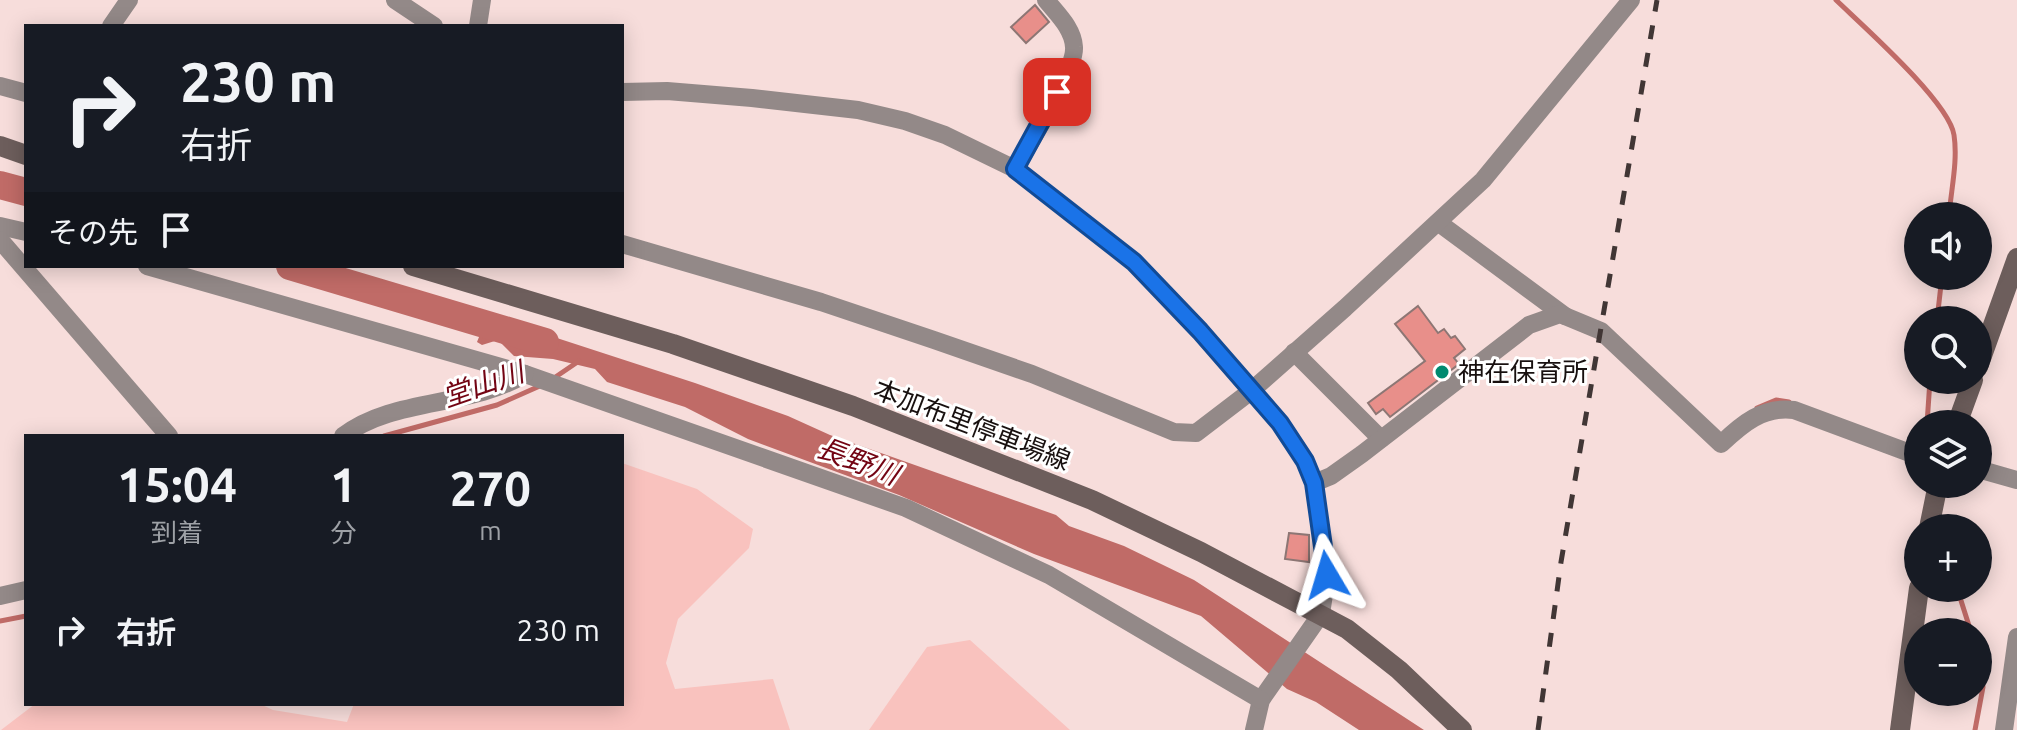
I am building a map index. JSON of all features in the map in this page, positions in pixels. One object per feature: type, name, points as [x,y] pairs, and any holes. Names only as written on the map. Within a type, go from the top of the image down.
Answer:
[{"type":"main road","points":[[0,146],[24,154]]},
{"type":"main road","points":[[1992,328],[2017,258]]},
{"type":"main road","name":"本加布里停車場線","points":[[420,268],[673,344],[853,406],[1092,500],[1347,629],[1399,670],[1462,730]]},
{"type":"main road","points":[[1900,730],[1917,602]]},
{"type":"street","points":[[112,24],[129,0]]},
{"type":"street","points":[[395,0],[431,24]]},
{"type":"street","points":[[478,24],[482,0]]},
{"type":"street","points":[[1015,169],[1070,70],[1075,48],[1068,28],[1046,0]]},
{"type":"street","points":[[624,245],[821,302],[1032,374],[1174,432],[1196,433],[1251,391],[1483,180],[1631,0]]},
{"type":"street","points":[[0,86],[24,92]]},
{"type":"street","points":[[624,92],[667,91],[858,110],[945,135],[1015,169],[1134,262],[1200,331],[1280,423],[1305,461],[1314,483],[1327,575],[1321,614],[1261,700],[1254,730]]},
{"type":"street","points":[[1439,223],[1565,316],[1601,331],[1721,444],[1739,427],[1765,411],[1781,408],[1904,451]]},
{"type":"street","points":[[0,226],[24,232]]},
{"type":"street","points":[[0,240],[24,268]]},
{"type":"street","points":[[24,268],[167,434]]},
{"type":"street","points":[[154,268],[525,374],[906,508],[1049,575],[1261,700]]},
{"type":"street","points":[[1314,483],[1331,476],[1529,325],[1551,315],[1565,316]]},
{"type":"street","points":[[1294,352],[1381,439]]},
{"type":"street","points":[[346,434],[386,416],[509,384],[525,374]]},
{"type":"street","points":[[1992,473],[2017,480]]},
{"type":"street","points":[[0,596],[24,590]]},
{"type":"street","points":[[2004,730],[2017,637]]},
{"type":"shaded area","points":[[624,464],[697,489],[753,529],[749,548],[678,619],[666,663],[675,689],[773,679],[790,730],[1,730],[32,706],[264,706],[347,722],[353,706],[624,706]]},
{"type":"shaded area","points":[[970,640],[1070,730],[869,730],[927,647]]},
{"type":"water","points":[[520,326],[695,383],[788,416],[830,435],[1056,515],[1069,526],[1124,546],[1194,580],[1424,730],[1359,730],[1316,702],[1287,689],[1201,616],[1034,554],[899,495],[748,439],[685,407],[607,382],[595,369],[553,359],[514,356],[498,340],[482,345],[477,342],[483,327],[503,334]]},
{"type":"building","points":[[1035,5],[1049,22],[1026,43],[1011,27]]},
{"type":"building","points":[[1418,306],[1438,333],[1444,329],[1451,338],[1455,336],[1465,349],[1454,358],[1459,364],[1390,417],[1383,409],[1376,414],[1368,403],[1425,361],[1395,324]]},
{"type":"building","points":[[1289,533],[1309,535],[1309,562],[1285,559]]},
{"type":"waterway","points":[[1836,0],[1922,85],[1949,121],[1954,135],[1955,155],[1951,202]]},
{"type":"waterway","name":"長野川","points":[[0,185],[24,191]]},
{"type":"waterway","name":"長野川","points":[[297,268],[545,342]]},
{"type":"waterway","points":[[1939,306],[1940,290]]},
{"type":"waterway","name":"堂山川","points":[[554,378],[579,361]]},
{"type":"waterway","name":"堂山川","points":[[391,434],[497,405],[542,385]]},
{"type":"waterway","points":[[1928,410],[1929,394]]},
{"type":"waterway","points":[[1757,408],[1776,400],[1789,402]]},
{"type":"waterway","points":[[1961,602],[1967,618]]},
{"type":"waterway","name":"堂山川","points":[[0,621],[24,616]]},
{"type":"waterway","points":[[1975,730],[1979,706]]},
{"type":"railway","points":[[1538,730],[1561,562],[1657,0]]},
{"type":"place","name":"神在保育所","points":[[1442,372]]},
{"type":"route","points":[[1057,92],[1015,169],[1134,262],[1200,331],[1280,423],[1305,461],[1314,483],[1327,575]]}]
